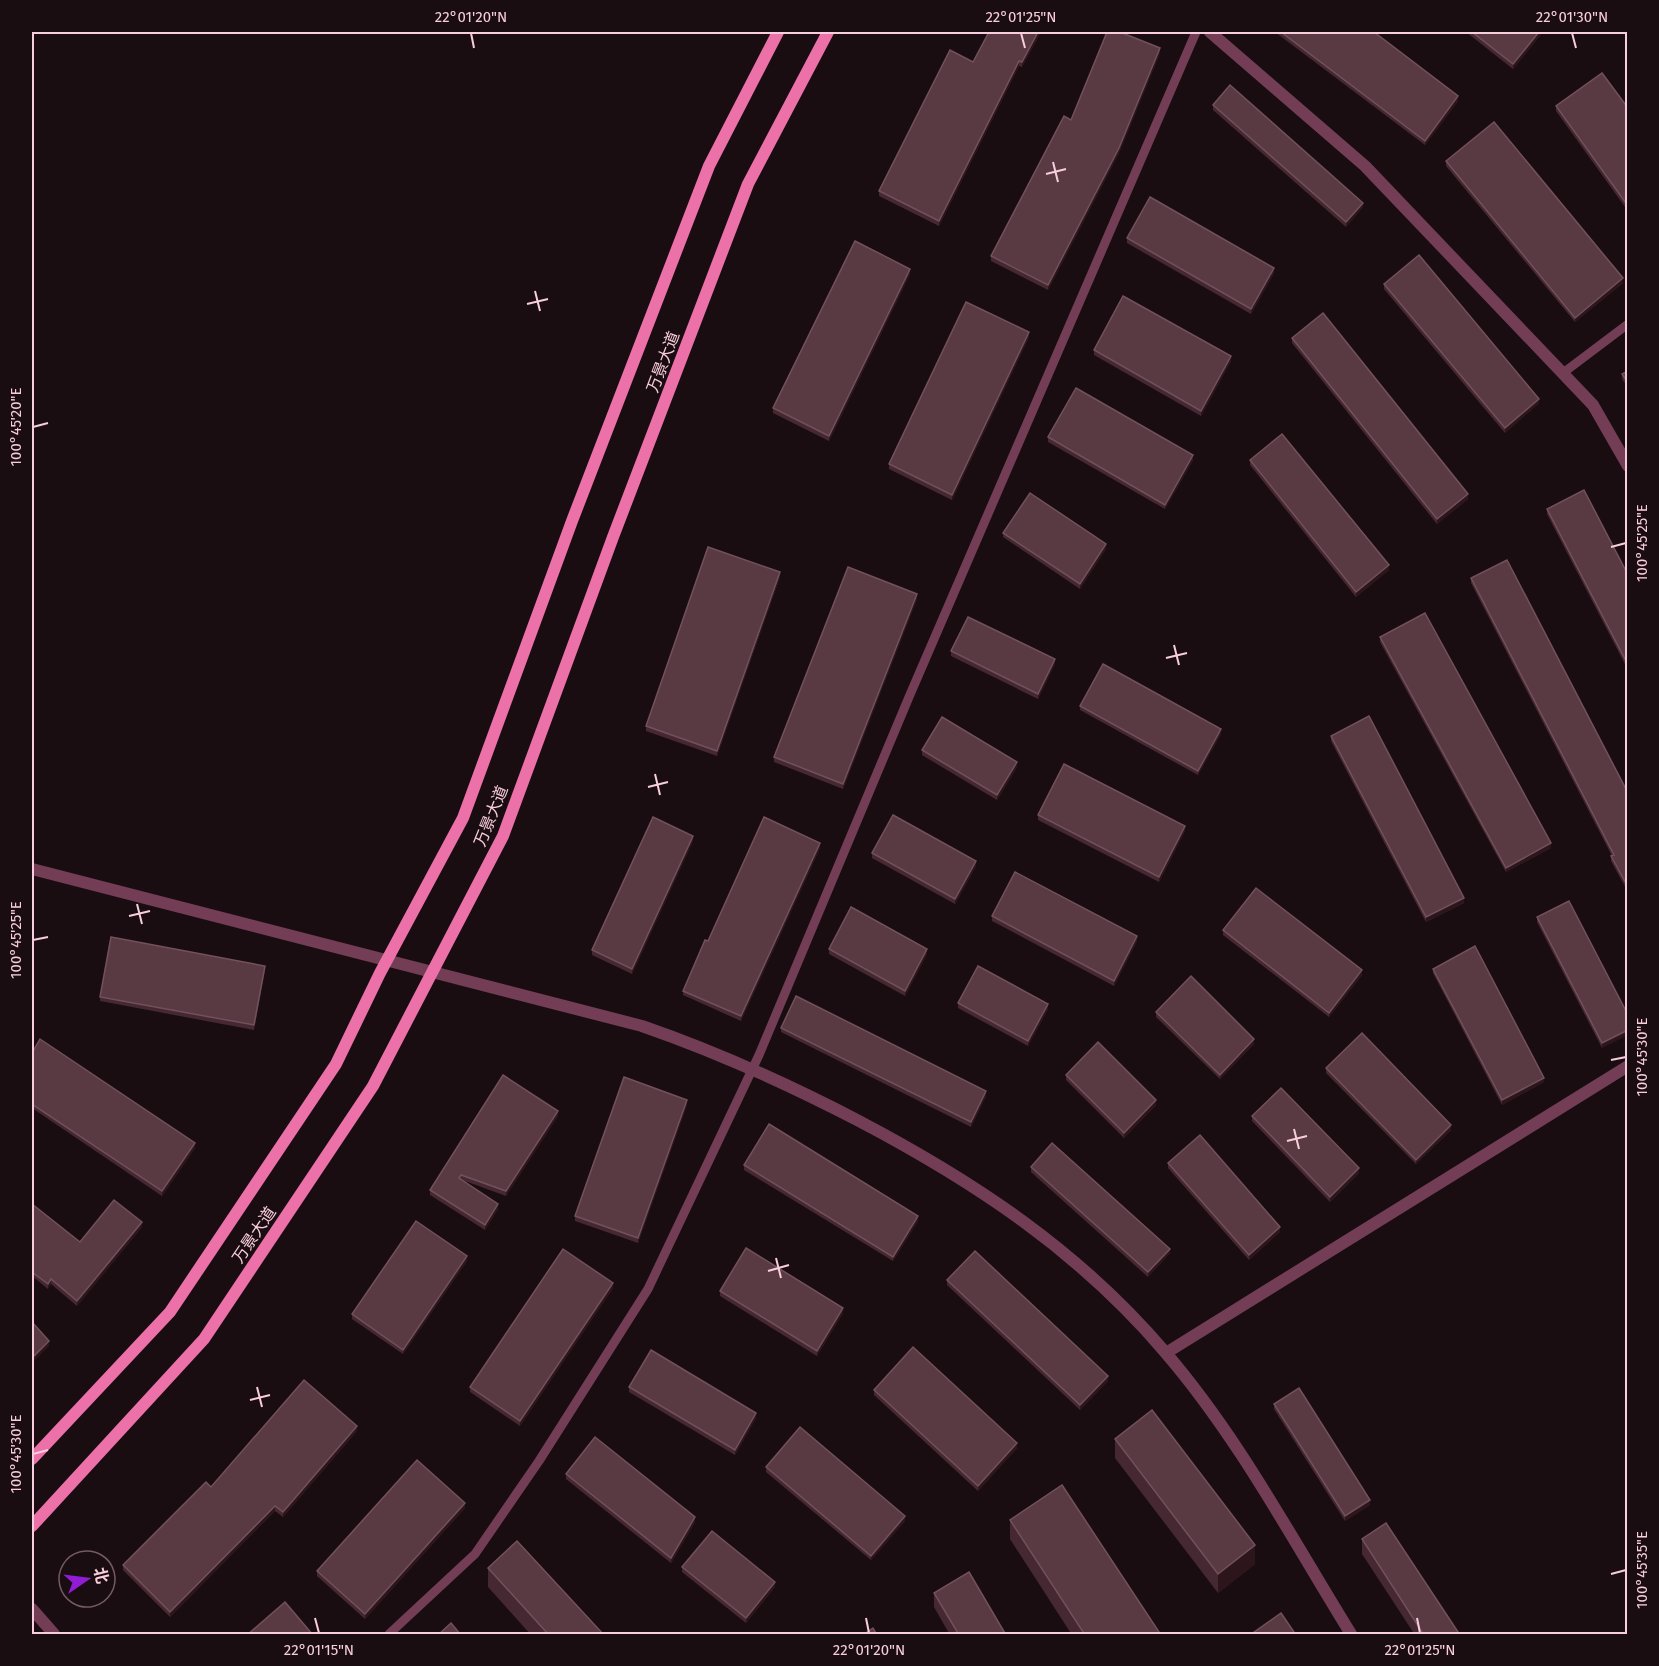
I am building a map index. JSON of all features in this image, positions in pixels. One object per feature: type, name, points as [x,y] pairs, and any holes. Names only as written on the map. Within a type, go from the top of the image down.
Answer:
[{"type":"main road","name":"万景大道","points":[[32,1459],[170,1312],[336,1064],[387,961],[463,818],[572,521],[709,166],[778,32]]},
{"type":"main road","name":"万景大道","points":[[32,1526],[204,1339],[373,1086],[503,836],[609,548],[748,184],[828,32]]},
{"type":"street","points":[[1210,32],[1365,166],[1593,405],[1628,466]]},
{"type":"street","points":[[32,869],[642,1026],[753,1069],[823,1102],[951,1172],[1011,1211],[1089,1272],[1130,1312],[1166,1353],[1205,1403],[1246,1463],[1352,1635]]},
{"type":"street","points":[[1166,1353],[1628,1065]]},
{"type":"street","points":[[32,1609],[54,1635]]},
{"type":"lane","points":[[389,1635],[476,1554],[539,1461],[648,1289],[753,1069],[913,686],[1196,32]]},
{"type":"lane","points":[[1563,373],[1628,324]]},
{"type":"building","points":[[989,32],[1038,32],[1022,62],[1019,61],[939,221],[879,191],[950,50],[973,62]]},
{"type":"building","points":[[1107,32],[1120,32],[1160,48],[1119,148],[1048,285],[991,256],[1064,116],[1071,120]]},
{"type":"building","points":[[1281,32],[1374,32],[1458,96],[1425,141]]},
{"type":"building","points":[[1472,32],[1539,32],[1513,64]]},
{"type":"building","points":[[1602,73],[1628,108],[1628,206],[1556,106]]},
{"type":"building","points":[[1230,85],[1363,203],[1346,222],[1213,105]]},
{"type":"building","points":[[1494,122],[1623,278],[1575,318],[1446,161]]},
{"type":"building","points":[[1150,197],[1274,268],[1251,309],[1127,238]]},
{"type":"building","points":[[855,241],[910,269],[829,436],[773,408]]},
{"type":"building","points":[[1419,255],[1539,399],[1505,428],[1384,284]]},
{"type":"building","points":[[1123,296],[1231,356],[1201,411],[1094,350]]},
{"type":"building","points":[[966,302],[1029,332],[952,495],[889,464]]},
{"type":"building","points":[[1323,313],[1468,494],[1437,519],[1292,338]]},
{"type":"building","points":[[1628,371],[1628,383],[1622,374]]},
{"type":"building","points":[[1076,388],[1193,455],[1165,505],[1048,437]]},
{"type":"building","points":[[1282,434],[1389,565],[1356,592],[1250,460]]},
{"type":"building","points":[[1584,490],[1628,575],[1628,665],[1547,509]]},
{"type":"building","points":[[1030,493],[1106,544],[1080,584],[1003,533]]},
{"type":"building","points":[[708,547],[780,572],[717,751],[646,726]]},
{"type":"building","points":[[1507,560],[1628,793],[1628,887],[1611,856],[1614,855],[1471,578]]},
{"type":"building","points":[[848,567],[917,594],[843,784],[774,757]]},
{"type":"building","points":[[1425,613],[1551,843],[1506,868],[1380,637]]},
{"type":"building","points":[[968,617],[1055,659],[1038,694],[951,651]]},
{"type":"building","points":[[1103,664],[1221,729],[1198,771],[1080,706]]},
{"type":"building","points":[[1369,716],[1464,898],[1426,917],[1331,736]]},
{"type":"building","points":[[942,717],[1017,762],[997,795],[922,750]]},
{"type":"building","points":[[1064,764],[1185,826],[1159,877],[1038,815]]},
{"type":"building","points":[[893,815],[976,861],[955,899],[872,853]]},
{"type":"building","points":[[653,817],[693,836],[632,969],[592,950]]},
{"type":"building","points":[[764,817],[820,843],[741,1016],[683,991]]},
{"type":"building","points":[[1015,872],[1137,936],[1114,981],[992,916]]},
{"type":"building","points":[[1256,888],[1362,970],[1329,1013],[1223,930]]},
{"type":"building","points":[[1569,901],[1628,1015],[1628,1030],[1602,1043],[1537,917]]},
{"type":"building","points":[[851,907],[927,949],[905,991],[829,949]]},
{"type":"building","points":[[111,937],[265,966],[254,1025],[100,997]]},
{"type":"building","points":[[1475,946],[1544,1078],[1502,1100],[1433,969]]},
{"type":"building","points":[[978,966],[1048,1004],[1028,1041],[958,1003]]},
{"type":"building","points":[[1191,976],[1254,1039],[1220,1075],[1156,1012]]},
{"type":"building","points":[[796,996],[986,1091],[971,1122],[781,1028]]},
{"type":"building","points":[[1362,1033],[1451,1125],[1416,1160],[1326,1068]]},
{"type":"building","points":[[40,1039],[195,1143],[162,1191],[32,1104],[32,1053]]},
{"type":"building","points":[[1098,1042],[1156,1100],[1124,1133],[1066,1075]]},
{"type":"building","points":[[503,1075],[558,1111],[506,1191],[461,1175],[459,1178],[498,1204],[485,1225],[430,1190]]},
{"type":"building","points":[[624,1077],[687,1100],[638,1238],[575,1216]]},
{"type":"building","points":[[1281,1088],[1359,1168],[1330,1197],[1252,1116]]},
{"type":"building","points":[[769,1124],[918,1216],[893,1257],[744,1165]]},
{"type":"building","points":[[1200,1135],[1280,1227],[1249,1255],[1168,1163]]},
{"type":"building","points":[[1052,1143],[1170,1249],[1148,1272],[1031,1167]]},
{"type":"building","points":[[114,1200],[142,1222],[77,1301],[51,1279],[48,1284],[32,1272],[32,1204],[80,1242]]},
{"type":"building","points":[[416,1221],[467,1256],[403,1350],[352,1314]]},
{"type":"building","points":[[746,1248],[843,1308],[817,1351],[720,1291]]},
{"type":"building","points":[[563,1249],[613,1283],[520,1421],[470,1387]]},
{"type":"building","points":[[975,1251],[1108,1376],[1080,1405],[947,1280]]},
{"type":"building","points":[[32,1322],[49,1341],[32,1358]]},
{"type":"building","points":[[913,1347],[1017,1443],[978,1486],[874,1390]]},
{"type":"building","points":[[651,1350],[756,1413],[735,1450],[629,1387]]},
{"type":"building","points":[[304,1380],[357,1426],[283,1512],[275,1506],[170,1612],[123,1565],[206,1482],[211,1487]]},
{"type":"building","points":[[1299,1388],[1370,1500],[1345,1516],[1274,1404]]},
{"type":"building","points":[[1152,1410],[1255,1545],[1218,1574],[1115,1439]]},
{"type":"building","points":[[800,1427],[905,1516],[871,1556],[766,1467]]},
{"type":"building","points":[[595,1437],[695,1517],[671,1558],[566,1474]]},
{"type":"building","points":[[417,1460],[465,1503],[365,1614],[317,1571]]},
{"type":"building","points":[[1062,1485],[1161,1635],[1085,1635],[1010,1520]]},
{"type":"building","points":[[1386,1523],[1458,1632],[1455,1635],[1424,1635],[1362,1539]]},
{"type":"building","points":[[712,1531],[775,1582],[746,1618],[682,1567]]},
{"type":"building","points":[[517,1541],[604,1635],[549,1635],[488,1568]]},
{"type":"building","points":[[969,1572],[1006,1635],[959,1635],[934,1593]]},
{"type":"building","points":[[285,1602],[313,1635],[247,1635]]},
{"type":"building","points":[[1281,1613],[1296,1635],[1250,1635]]},
{"type":"building","points":[[451,1623],[461,1635],[438,1635]]},
{"type":"building","points":[[873,1628],[877,1635],[863,1635]]}]
